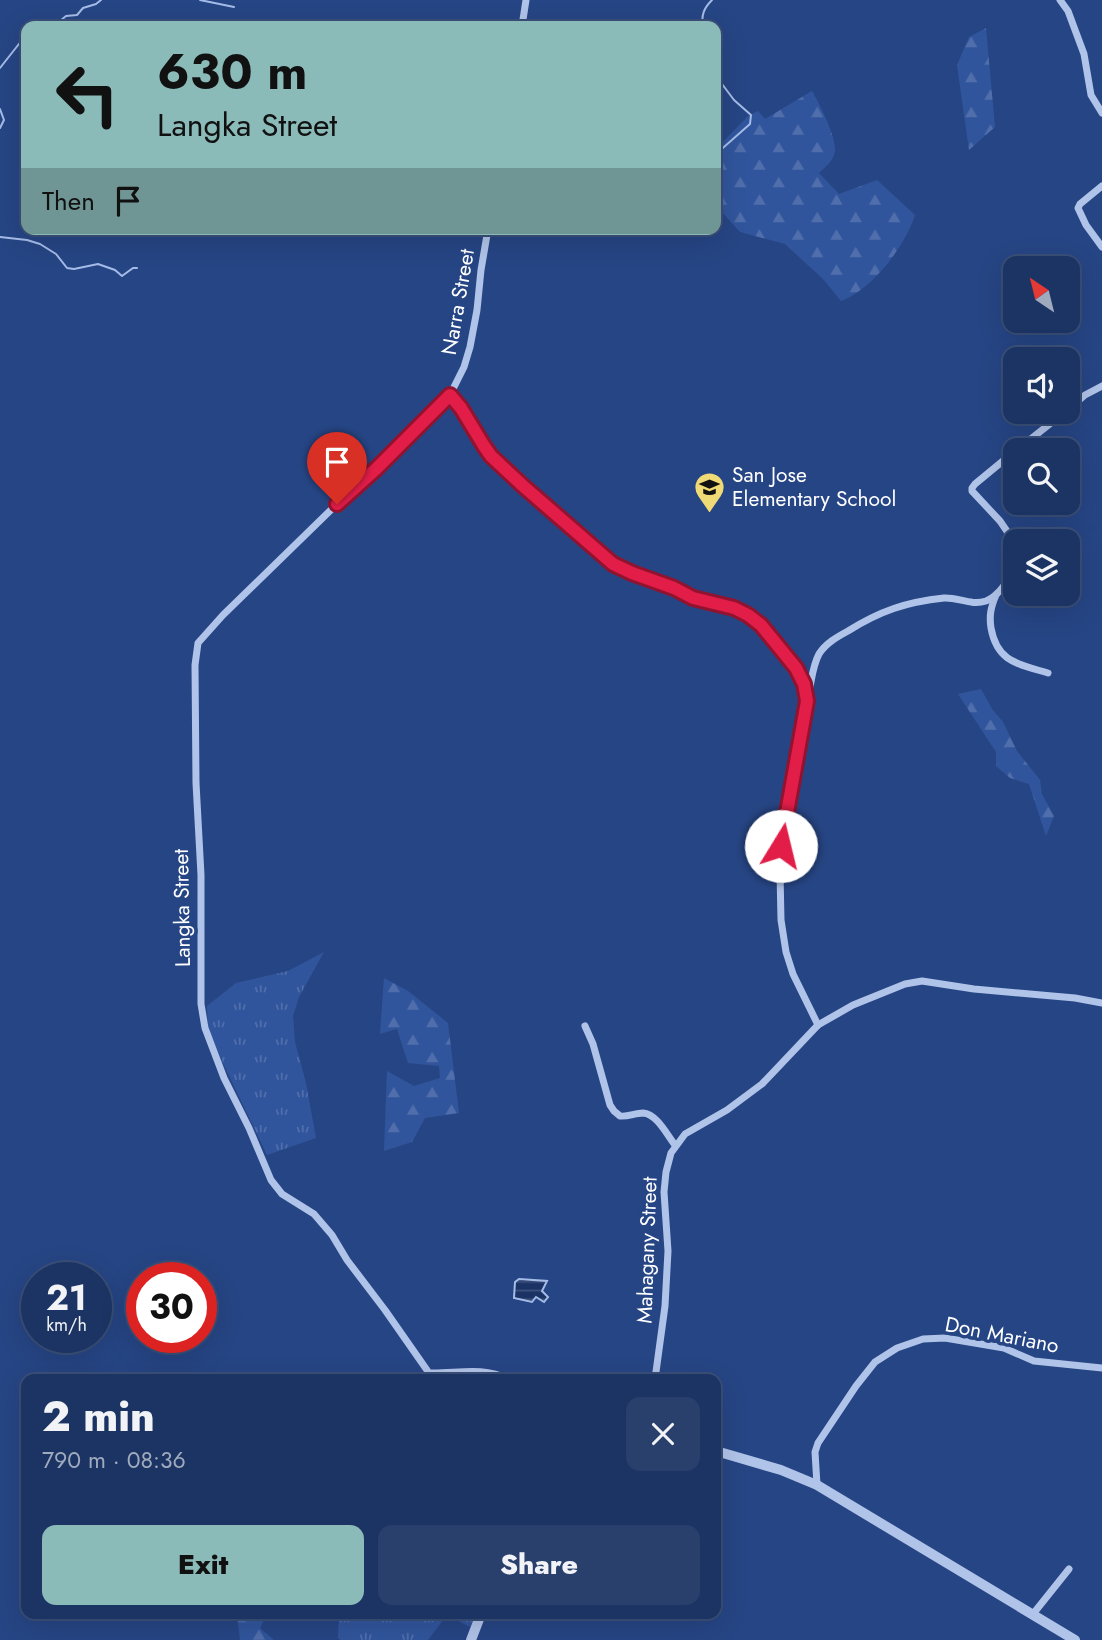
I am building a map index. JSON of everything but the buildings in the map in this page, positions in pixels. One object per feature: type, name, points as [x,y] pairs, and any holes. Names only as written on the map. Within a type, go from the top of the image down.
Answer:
[{"type":"street","points":[[523,21],[526,0]]},
{"type":"street","points":[[1060,0],[1068,11],[1084,54],[1091,95],[1102,113]]},
{"type":"street","points":[[1102,186],[1078,208],[1102,247]]},
{"type":"street","name":"Narra Street","points":[[450,395],[464,367],[470,347],[487,235]]},
{"type":"street","points":[[1080,399],[1102,386]]},
{"type":"street","points":[[450,395],[491,456],[613,564],[693,598],[734,608],[761,625],[796,668],[804,684],[807,701]]},
{"type":"street","name":"Langka Street","points":[[450,395],[223,615],[197,646],[195,765],[201,875],[201,1004],[214,1056],[271,1180],[282,1194],[314,1214],[332,1235],[425,1370],[429,1373],[481,1371],[496,1374]]},
{"type":"street","points":[[1033,438],[1050,424]]},
{"type":"street","points":[[1003,461],[975,484],[972,491],[1005,529]]},
{"type":"street","points":[[818,1025],[789,963],[783,938],[780,892],[784,823],[813,666],[821,652],[834,639],[879,613],[904,605],[946,598],[975,603],[989,600],[1003,587]]},
{"type":"street","points":[[996,594],[990,619],[998,650],[1017,663],[1048,673]]},
{"type":"street","points":[[796,668],[813,666]]},
{"type":"street","points":[[585,1026],[614,1111],[620,1116],[644,1113],[649,1115],[675,1145],[685,1134],[727,1110],[762,1084],[818,1025],[853,1005],[905,984],[922,981],[1102,1003]]},
{"type":"street","name":"Mahagany Street","points":[[656,1374],[665,1306],[668,1251],[664,1192],[668,1161],[675,1145]]},
{"type":"street","name":"Don Mariano","points":[[817,1485],[815,1452],[818,1443],[875,1362],[897,1348],[923,1339],[945,1338],[1003,1348],[1034,1361],[1102,1368]]},
{"type":"street","points":[[721,1453],[817,1485],[1075,1640]]},
{"type":"street","points":[[1033,1614],[1069,1569]]},
{"type":"street","points":[[471,1640],[479,1619]]},
{"type":"green space","points":[[986,28],[995,127],[969,150],[957,65],[969,37]]},
{"type":"green space","points":[[812,91],[828,123],[835,149],[832,160],[819,173],[839,194],[877,180],[915,215],[896,253],[876,277],[841,301],[823,279],[785,244],[740,232],[721,211],[721,144],[748,116],[758,111],[765,119]]},
{"type":"green space","points":[[981,689],[1003,722],[1017,751],[1040,780],[1042,794],[1054,816],[1046,836],[1029,784],[1010,778],[996,766],[996,752],[958,694]]},
{"type":"green space","points":[[324,952],[299,997],[293,1016],[295,1042],[316,1138],[267,1155],[208,1027],[207,1006],[236,983],[288,971]]},
{"type":"green space","points":[[384,978],[408,991],[448,1023],[459,1113],[425,1118],[412,1142],[384,1151],[387,1071],[414,1086],[440,1078],[439,1066],[408,1063],[397,1029],[380,1034]]},
{"type":"green space","points":[[238,1619],[264,1619],[260,1628],[274,1640],[240,1640]]},
{"type":"green space","points":[[339,1619],[444,1619],[428,1640],[338,1638]]},
{"type":"green space","points":[[455,1619],[474,1619],[470,1627]]},
{"type":"shaded area","points":[[519,1279],[547,1281],[542,1291],[548,1297],[544,1302],[536,1297],[532,1302],[514,1298],[515,1282]]},
{"type":"waterway","points":[[60,21],[66,16],[77,15],[83,8],[101,0]]},
{"type":"waterway","points":[[200,0],[234,7]]},
{"type":"waterway","points":[[702,21],[704,12],[712,0]]},
{"type":"waterway","points":[[0,68],[21,41]]},
{"type":"waterway","points":[[721,83],[734,100],[751,115],[750,124],[721,150]]},
{"type":"waterway","points":[[0,109],[4,120],[0,128]]},
{"type":"waterway","points":[[0,237],[40,244],[56,254],[67,268],[98,264],[115,270],[122,276],[137,268]]},
{"type":"place","name":"San Jose Elementary School","points":[[709,514]]},
{"type":"route","points":[[337,504],[450,395],[491,456],[613,564],[693,598],[734,608],[754,619],[796,668],[804,684],[807,701],[781,846]]}]
